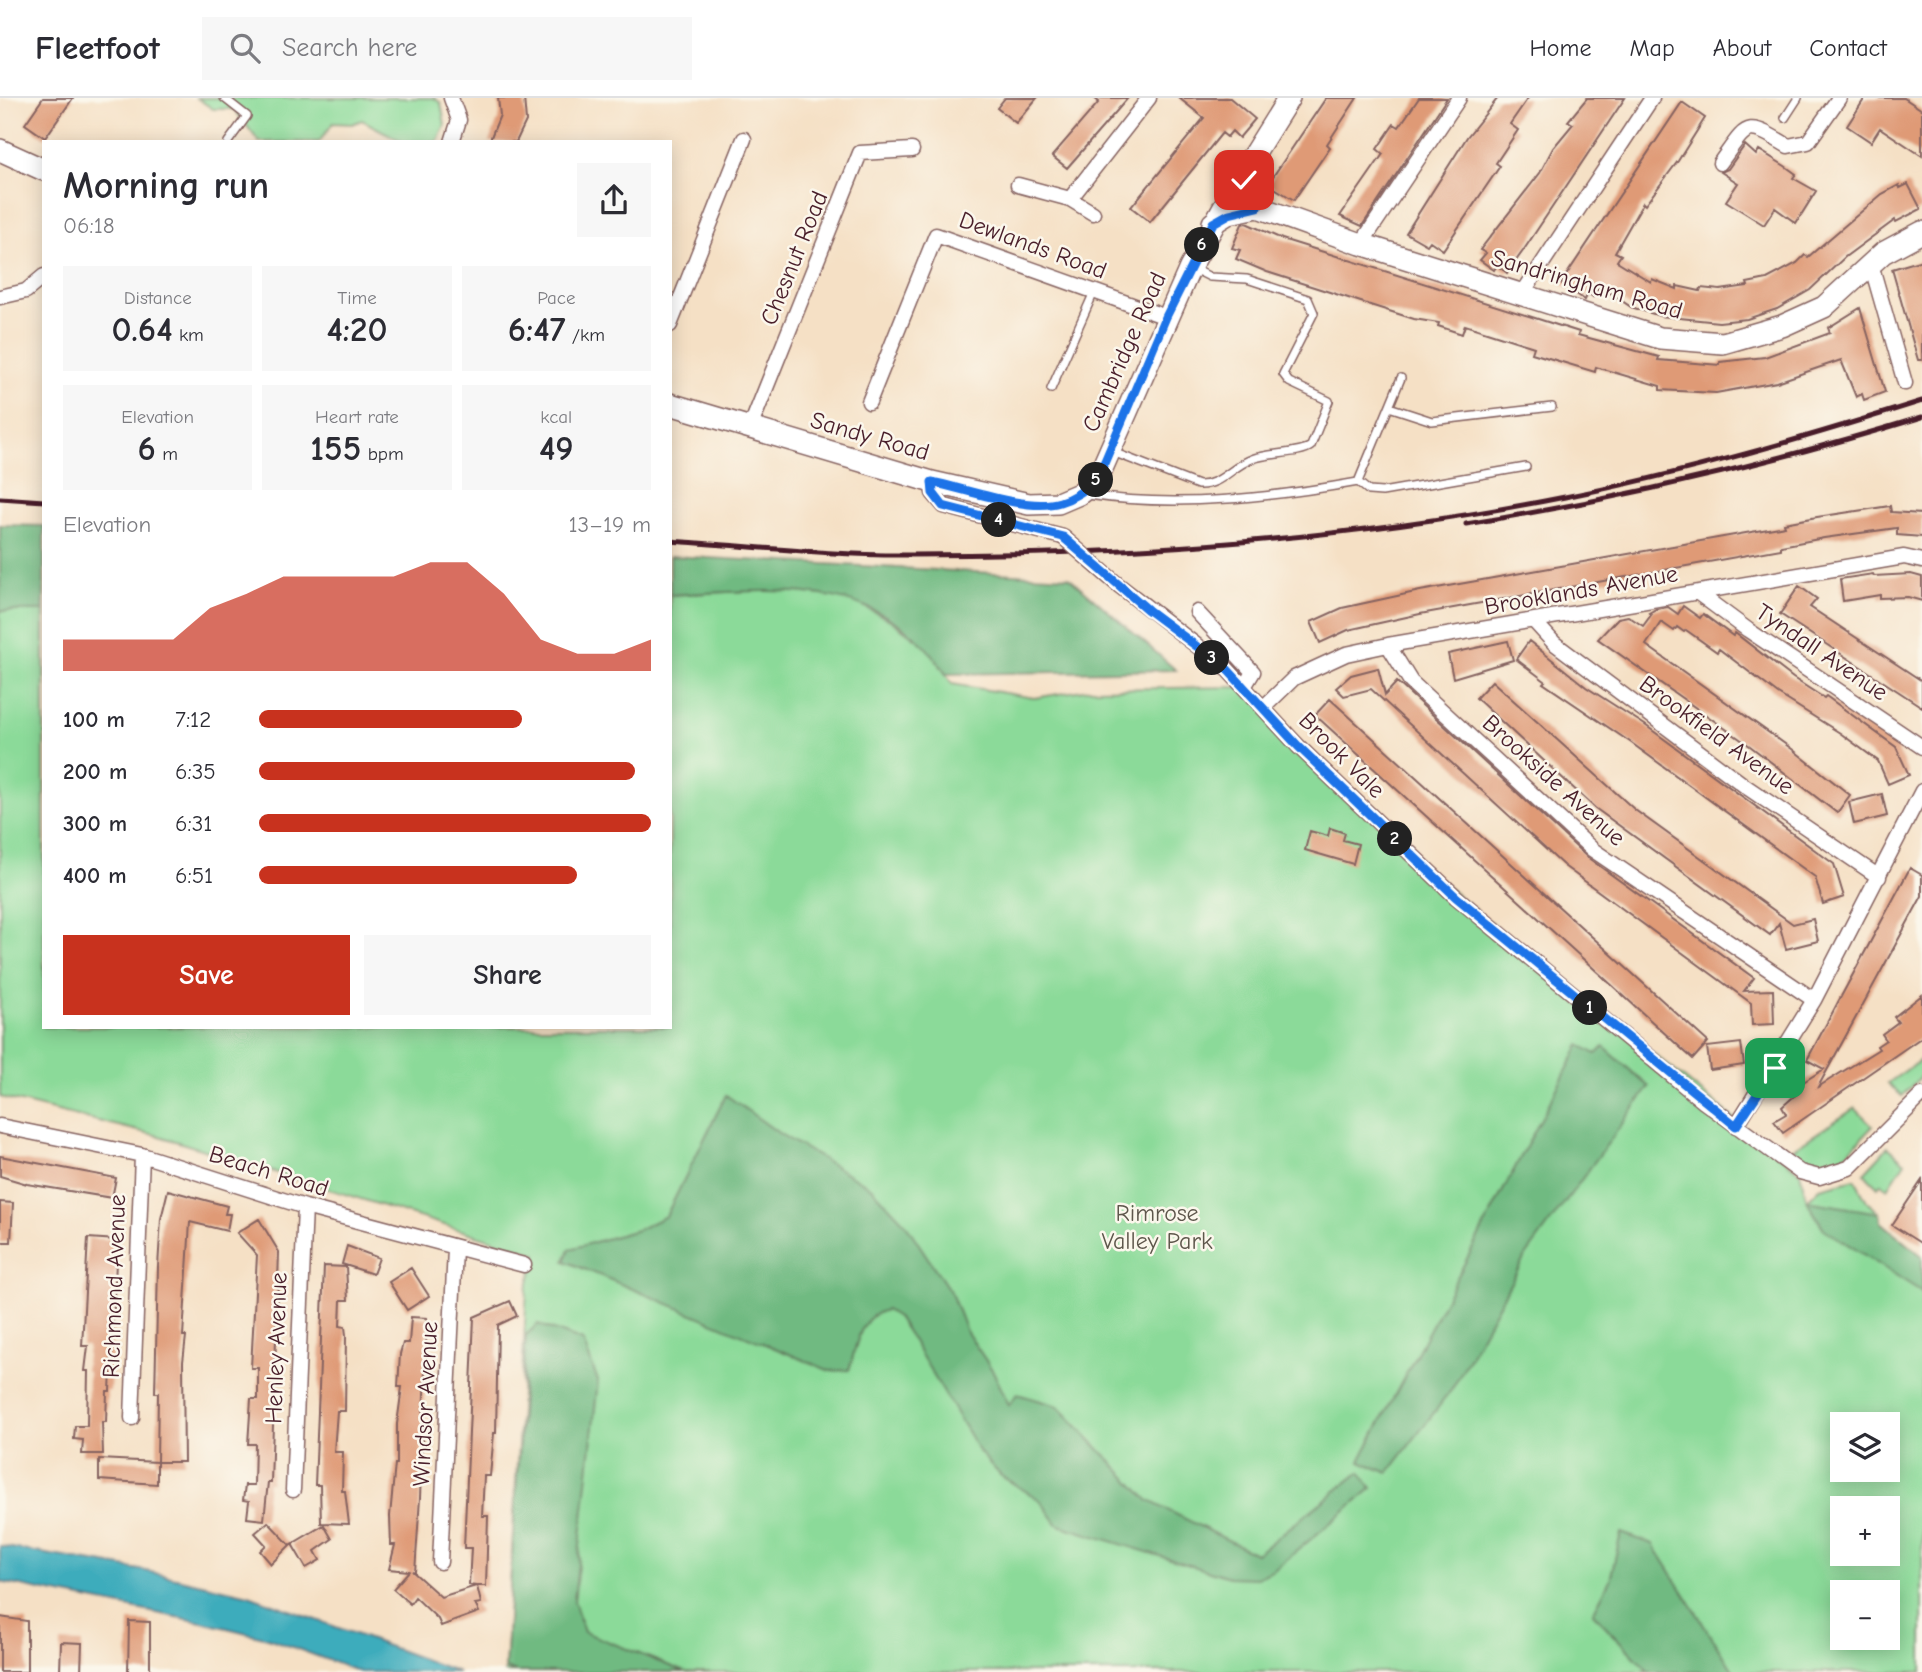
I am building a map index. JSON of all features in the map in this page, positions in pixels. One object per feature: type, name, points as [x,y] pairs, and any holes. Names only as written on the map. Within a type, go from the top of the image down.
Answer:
[{"type":"main road","name":"Cambridge Road","points":[[1058,503],[1079,494],[1097,480],[1166,317],[1190,268],[1213,223],[1289,98]]},
{"type":"main road","points":[[0,150],[42,169]]},
{"type":"main road","points":[[1213,223],[1229,214],[1258,207],[1246,187],[1244,170]]},
{"type":"main road","name":"Sandringham Road","points":[[1258,207],[1361,244],[1660,338],[1723,343],[1782,326],[1824,307],[1883,253],[1922,232]]},
{"type":"main road","name":"Sandy Road","points":[[672,405],[932,482],[1029,504],[1058,503]]},
{"type":"street","points":[[451,98],[459,120],[453,140]]},
{"type":"street","points":[[1070,199],[1149,98]]},
{"type":"street","points":[[1361,244],[1459,98]]},
{"type":"street","points":[[1521,293],[1653,98]]},
{"type":"street","points":[[1720,163],[1742,132],[1749,128],[1761,130],[1788,146],[1801,146],[1817,132],[1839,98]]},
{"type":"street","points":[[672,317],[744,139]]},
{"type":"street","name":"Chesnut Road","points":[[750,428],[860,153],[912,150]]},
{"type":"street","points":[[1018,185],[1070,199],[1093,213]]},
{"type":"street","name":"Dewlands Road","points":[[869,402],[936,235],[1166,317]]},
{"type":"street","points":[[1871,264],[1905,383]]},
{"type":"street","points":[[0,297],[26,291],[42,278]]},
{"type":"street","name":"Brook Vale","points":[[932,482],[933,493],[943,506],[1063,537],[1117,584],[1227,669],[1263,708],[1456,897],[1736,1126],[1800,1172],[1819,1177],[1849,1168],[1922,1095]]},
{"type":"street","name":"Brooklands Avenue","points":[[1263,708],[1294,678],[1346,654],[1904,557],[1922,561]]},
{"type":"street","name":"Tyndall Avenue","points":[[1698,593],[1748,630],[1922,747]]},
{"type":"street","points":[[1197,612],[1253,672],[1244,687]]},
{"type":"street","name":"Brookfield Avenue","points":[[1534,621],[1554,643],[1735,778],[1880,877]]},
{"type":"street","name":"Brookside Avenue","points":[[1388,645],[1411,681],[1593,850],[1814,1000]]},
{"type":"street","points":[[1736,1126],[1814,1000],[1880,877],[1922,790]]},
{"type":"street","name":"Beach Road","points":[[0,1126],[142,1155],[304,1207],[455,1249],[524,1265]]},
{"type":"street","name":"Richmond Avenue","points":[[132,1418],[142,1155]]},
{"type":"street","name":"Henley Avenue","points":[[293,1490],[304,1207]]},
{"type":"street","name":"Windsor Avenue","points":[[440,1562],[455,1249]]},
{"type":"lane","points":[[224,98],[247,116],[229,140]]},
{"type":"lane","points":[[1785,118],[1798,98]]},
{"type":"lane","points":[[1109,451],[1198,485],[1208,485],[1252,459],[1278,452],[1306,450],[1311,446],[1329,401],[1289,382],[1283,374],[1314,313],[1313,305],[1308,299],[1247,279],[1210,277],[1190,268]]},
{"type":"lane","points":[[1051,389],[1095,291]]},
{"type":"lane","points":[[1358,482],[1401,377]]},
{"type":"lane","points":[[1389,407],[1432,421],[1552,407]]},
{"type":"lane","points":[[1079,494],[1135,502],[1184,502],[1358,482],[1369,491],[1382,492],[1526,467]]},
{"type":"green space","points":[[197,98],[434,98],[441,103],[445,125],[438,140],[399,140],[362,120],[352,124],[333,123],[320,140],[257,140],[234,109],[213,109]]},
{"type":"green space","points":[[0,525],[42,526],[42,611],[0,611]]},
{"type":"green space","points":[[672,556],[1069,577],[1176,670],[946,674],[920,642],[891,619],[858,604],[823,595],[747,591],[672,595]]},
{"type":"green space","name":"Rimrose Valley Park","points":[[783,589],[848,598],[890,620],[930,649],[952,684],[1034,698],[1089,689],[1244,687],[1426,870],[1800,1172],[1807,1201],[1820,1188],[1855,1179],[1868,1203],[1880,1213],[1881,1222],[1922,1256],[1922,1672],[505,1672],[527,1289],[537,1254],[159,1136],[0,1097],[0,611],[42,611],[42,1029],[672,1029],[672,595]]},
{"type":"green space","points":[[1580,1045],[1596,1054],[1604,1047],[1649,1087],[1525,1257],[1452,1389],[1388,1473],[1360,1461]]},
{"type":"green space","points":[[1922,1059],[1922,1075],[1902,1096],[1888,1083]]},
{"type":"green space","points":[[726,1095],[780,1134],[872,1188],[905,1223],[951,1293],[966,1331],[993,1371],[1009,1405],[1017,1394],[1058,1406],[1149,1501],[1256,1554],[1360,1472],[1372,1488],[1274,1570],[1257,1578],[1229,1577],[1058,1525],[1040,1500],[1001,1476],[980,1453],[911,1338],[897,1317],[886,1310],[877,1313],[864,1325],[849,1370],[830,1371],[565,1261],[570,1249],[637,1230],[666,1216]]},
{"type":"green space","points":[[1855,1108],[1873,1126],[1842,1157],[1821,1166],[1809,1165],[1780,1151],[1790,1151]]},
{"type":"green space","points":[[1888,1147],[1905,1162],[1888,1188],[1881,1183],[1878,1187],[1864,1173]]},
{"type":"green space","points":[[1807,1201],[1880,1213],[1881,1222],[1922,1256],[1922,1292],[1824,1229]]},
{"type":"green space","points":[[538,1324],[583,1341],[598,1381],[574,1601],[584,1632],[685,1672],[516,1672],[505,1668],[526,1335]]},
{"type":"green space","points":[[1621,1533],[1653,1544],[1734,1672],[1649,1672],[1593,1613],[1610,1580]]},
{"type":"water","points":[[0,1546],[146,1571],[249,1595],[458,1672],[360,1672],[268,1638],[202,1622],[0,1582]]},
{"type":"building","points":[[43,98],[73,98],[45,138],[25,124]]},
{"type":"building","points":[[498,98],[524,98],[526,121],[517,140],[490,140],[500,115]]},
{"type":"building","points":[[1005,98],[1037,98],[1016,123],[997,108]]},
{"type":"building","points":[[1094,98],[1128,98],[1067,168],[1052,156],[1099,102]]},
{"type":"building","points":[[1179,98],[1230,98],[1255,119],[1239,138],[1232,131],[1227,137],[1222,133],[1150,222],[1131,207],[1204,118]]},
{"type":"building","points":[[1326,98],[1357,98],[1327,144],[1330,147],[1294,200],[1268,184]]},
{"type":"building","points":[[1419,98],[1447,98],[1362,226],[1340,216],[1383,154],[1377,149],[1394,124],[1399,127]]},
{"type":"building","points":[[1498,98],[1528,98],[1510,124],[1518,130],[1496,163],[1500,166],[1443,250],[1430,241],[1427,245],[1406,233],[1467,137]]},
{"type":"building","points":[[1587,98],[1625,98],[1507,273],[1497,265],[1494,270],[1480,260],[1486,253],[1480,250],[1540,173],[1553,148],[1573,124],[1568,121]]},
{"type":"building","points":[[1865,98],[1904,98],[1922,110],[1922,156],[1880,128],[1871,142],[1847,126]]},
{"type":"building","points":[[1682,102],[1705,118],[1678,161],[1645,205],[1643,203],[1615,252],[1621,255],[1617,261],[1651,282],[1652,279],[1677,289],[1677,286],[1700,291],[1701,288],[1720,290],[1748,286],[1747,283],[1767,279],[1797,263],[1805,255],[1808,257],[1882,194],[1899,185],[1900,188],[1908,184],[1921,209],[1896,222],[1895,220],[1845,257],[1810,290],[1777,309],[1747,319],[1719,322],[1660,316],[1631,307],[1600,286],[1593,297],[1588,293],[1585,300],[1561,283]]},
{"type":"building","points":[[1745,145],[1756,155],[1759,150],[1785,166],[1796,174],[1793,178],[1816,191],[1796,223],[1775,208],[1764,225],[1726,201],[1738,183],[1721,172],[1728,169]]},
{"type":"building","points":[[1246,223],[1282,239],[1579,332],[1578,335],[1659,357],[1658,360],[1720,365],[1720,362],[1765,357],[1830,333],[1828,328],[1860,308],[1885,392],[1864,400],[1862,394],[1856,397],[1841,360],[1777,382],[1716,393],[1660,390],[1660,386],[1596,367],[1595,372],[1532,353],[1534,347],[1465,325],[1462,334],[1438,326],[1439,323],[1414,319],[1267,272],[1236,259],[1240,250],[1232,248],[1242,224]]},
{"type":"building","points":[[1922,260],[1922,360],[1918,360],[1892,269]]},
{"type":"building","points":[[1890,506],[1891,512],[1922,514],[1922,537],[1897,535],[1897,528],[1824,538],[1781,546],[1781,549],[1420,614],[1348,630],[1320,643],[1311,622],[1342,608],[1420,591],[1785,526],[1784,523],[1817,517]]},
{"type":"building","points":[[1873,574],[1911,574],[1922,577],[1922,601],[1908,597],[1880,598],[1880,595],[1843,601],[1840,579]]},
{"type":"building","points":[[1799,586],[1817,599],[1810,607],[1922,681],[1922,707],[1780,614]]},
{"type":"building","points":[[1683,606],[1700,618],[1703,614],[1733,636],[1735,633],[1793,678],[1824,698],[1826,696],[1896,747],[1909,775],[1888,784],[1878,761],[1840,733],[1778,694],[1719,649],[1717,652],[1686,630],[1684,632],[1677,627],[1674,631],[1661,622],[1646,645],[1792,749],[1850,795],[1837,813],[1750,746],[1598,639],[1618,618],[1628,616],[1643,626],[1651,615],[1649,613],[1656,609],[1668,607],[1678,614]]},
{"type":"building","points":[[1508,641],[1513,660],[1453,678],[1448,654]]},
{"type":"building","points":[[1529,641],[1586,687],[1645,725],[1834,864],[1844,897],[1823,904],[1815,877],[1630,742],[1543,683],[1545,681],[1516,659]]},
{"type":"building","points":[[1378,668],[1385,695],[1397,682],[1587,857],[1754,978],[1744,991],[1773,990],[1774,1024],[1752,1025],[1751,1003],[1564,866],[1371,689],[1344,696],[1336,688],[1351,675]]},
{"type":"building","points":[[1492,681],[1635,810],[1793,924],[1813,919],[1818,941],[1786,949],[1779,923],[1770,935],[1595,808],[1476,698]]},
{"type":"building","points":[[1330,699],[1708,1042],[1693,1059],[1315,715]]},
{"type":"building","points":[[1882,794],[1887,816],[1854,824],[1849,802]]},
{"type":"building","points":[[1330,828],[1345,833],[1343,840],[1358,844],[1353,864],[1305,850],[1310,831],[1328,836]]},
{"type":"building","points":[[1910,868],[1922,875],[1922,896],[1818,1087],[1879,1049],[1877,1046],[1886,1040],[1882,1034],[1898,1022],[1894,1017],[1922,995],[1922,1037],[1783,1133],[1774,1121],[1786,1114],[1782,1107],[1800,1091],[1797,1086],[1824,1069],[1807,1060]]},
{"type":"building","points":[[1741,1043],[1744,1065],[1710,1070],[1707,1047]]},
{"type":"building","points":[[0,1156],[116,1178],[112,1198],[27,1184],[0,1176]]},
{"type":"building","points":[[1922,1180],[1922,1244],[1892,1225]]},
{"type":"building","points":[[168,1190],[227,1206],[225,1214],[230,1214],[227,1231],[190,1222],[183,1336],[186,1336],[183,1362],[184,1462],[157,1462],[158,1393],[155,1393],[158,1267],[161,1219]]},
{"type":"building","points":[[0,1202],[13,1203],[11,1242],[0,1242]]},
{"type":"building","points":[[259,1219],[279,1252],[271,1482],[268,1482],[264,1520],[247,1518],[249,1501],[243,1500],[245,1485],[254,1485],[255,1444],[248,1444],[251,1399],[258,1399],[258,1368],[251,1368],[257,1255],[237,1233]]},
{"type":"building","points":[[88,1238],[117,1240],[110,1391],[107,1391],[106,1422],[102,1422],[103,1454],[82,1454],[83,1440],[74,1439],[75,1426],[87,1426],[88,1371],[85,1371],[88,1346],[82,1346]]},
{"type":"building","points":[[347,1246],[379,1258],[373,1274],[342,1264]]},
{"type":"building","points":[[324,1266],[346,1267],[348,1300],[341,1300],[340,1326],[345,1327],[346,1335],[345,1411],[337,1411],[334,1452],[343,1452],[342,1491],[345,1491],[349,1524],[321,1523],[320,1485],[315,1485]]},
{"type":"building","points":[[411,1268],[429,1296],[407,1310],[389,1282]]},
{"type":"building","points":[[510,1301],[517,1316],[498,1325],[496,1433],[490,1476],[484,1476],[482,1516],[488,1516],[486,1586],[477,1586],[481,1603],[475,1604],[479,1612],[441,1626],[438,1619],[415,1597],[410,1604],[393,1589],[409,1571],[389,1569],[395,1545],[391,1545],[390,1516],[397,1464],[397,1424],[402,1387],[398,1387],[400,1354],[403,1343],[409,1343],[411,1317],[427,1318],[420,1498],[415,1572],[412,1571],[441,1597],[476,1586],[469,1585],[471,1548],[464,1548],[474,1317]]},
{"type":"building","points":[[99,1459],[157,1462],[157,1484],[99,1480]]},
{"type":"building","points":[[268,1522],[290,1545],[271,1564],[260,1551],[266,1545],[255,1533]]},
{"type":"building","points":[[324,1525],[332,1539],[315,1551],[320,1560],[306,1568],[292,1544]]},
{"type":"building","points":[[0,1617],[27,1621],[27,1672],[0,1672]]},
{"type":"building","points":[[129,1621],[150,1622],[150,1672],[128,1672]]},
{"type":"building","points":[[61,1642],[82,1643],[81,1672],[60,1672]]},
{"type":"railway","points":[[672,541],[852,554],[912,555],[1158,548],[1322,534],[1484,512],[1610,488],[1745,454],[1922,401]]},
{"type":"railway","points":[[1466,524],[1582,503],[1696,478],[1809,450],[1922,417]]},
{"type":"railway","points":[[0,498],[42,501]]},
{"type":"route","points":[[1244,180],[1258,207],[1243,209],[1213,223],[1166,317],[1097,480],[1079,494],[1058,503],[1029,504],[932,482],[933,493],[943,506],[1063,537],[1148,610],[1227,669],[1298,746],[1456,897],[1638,1049],[1736,1126],[1775,1068]]}]
